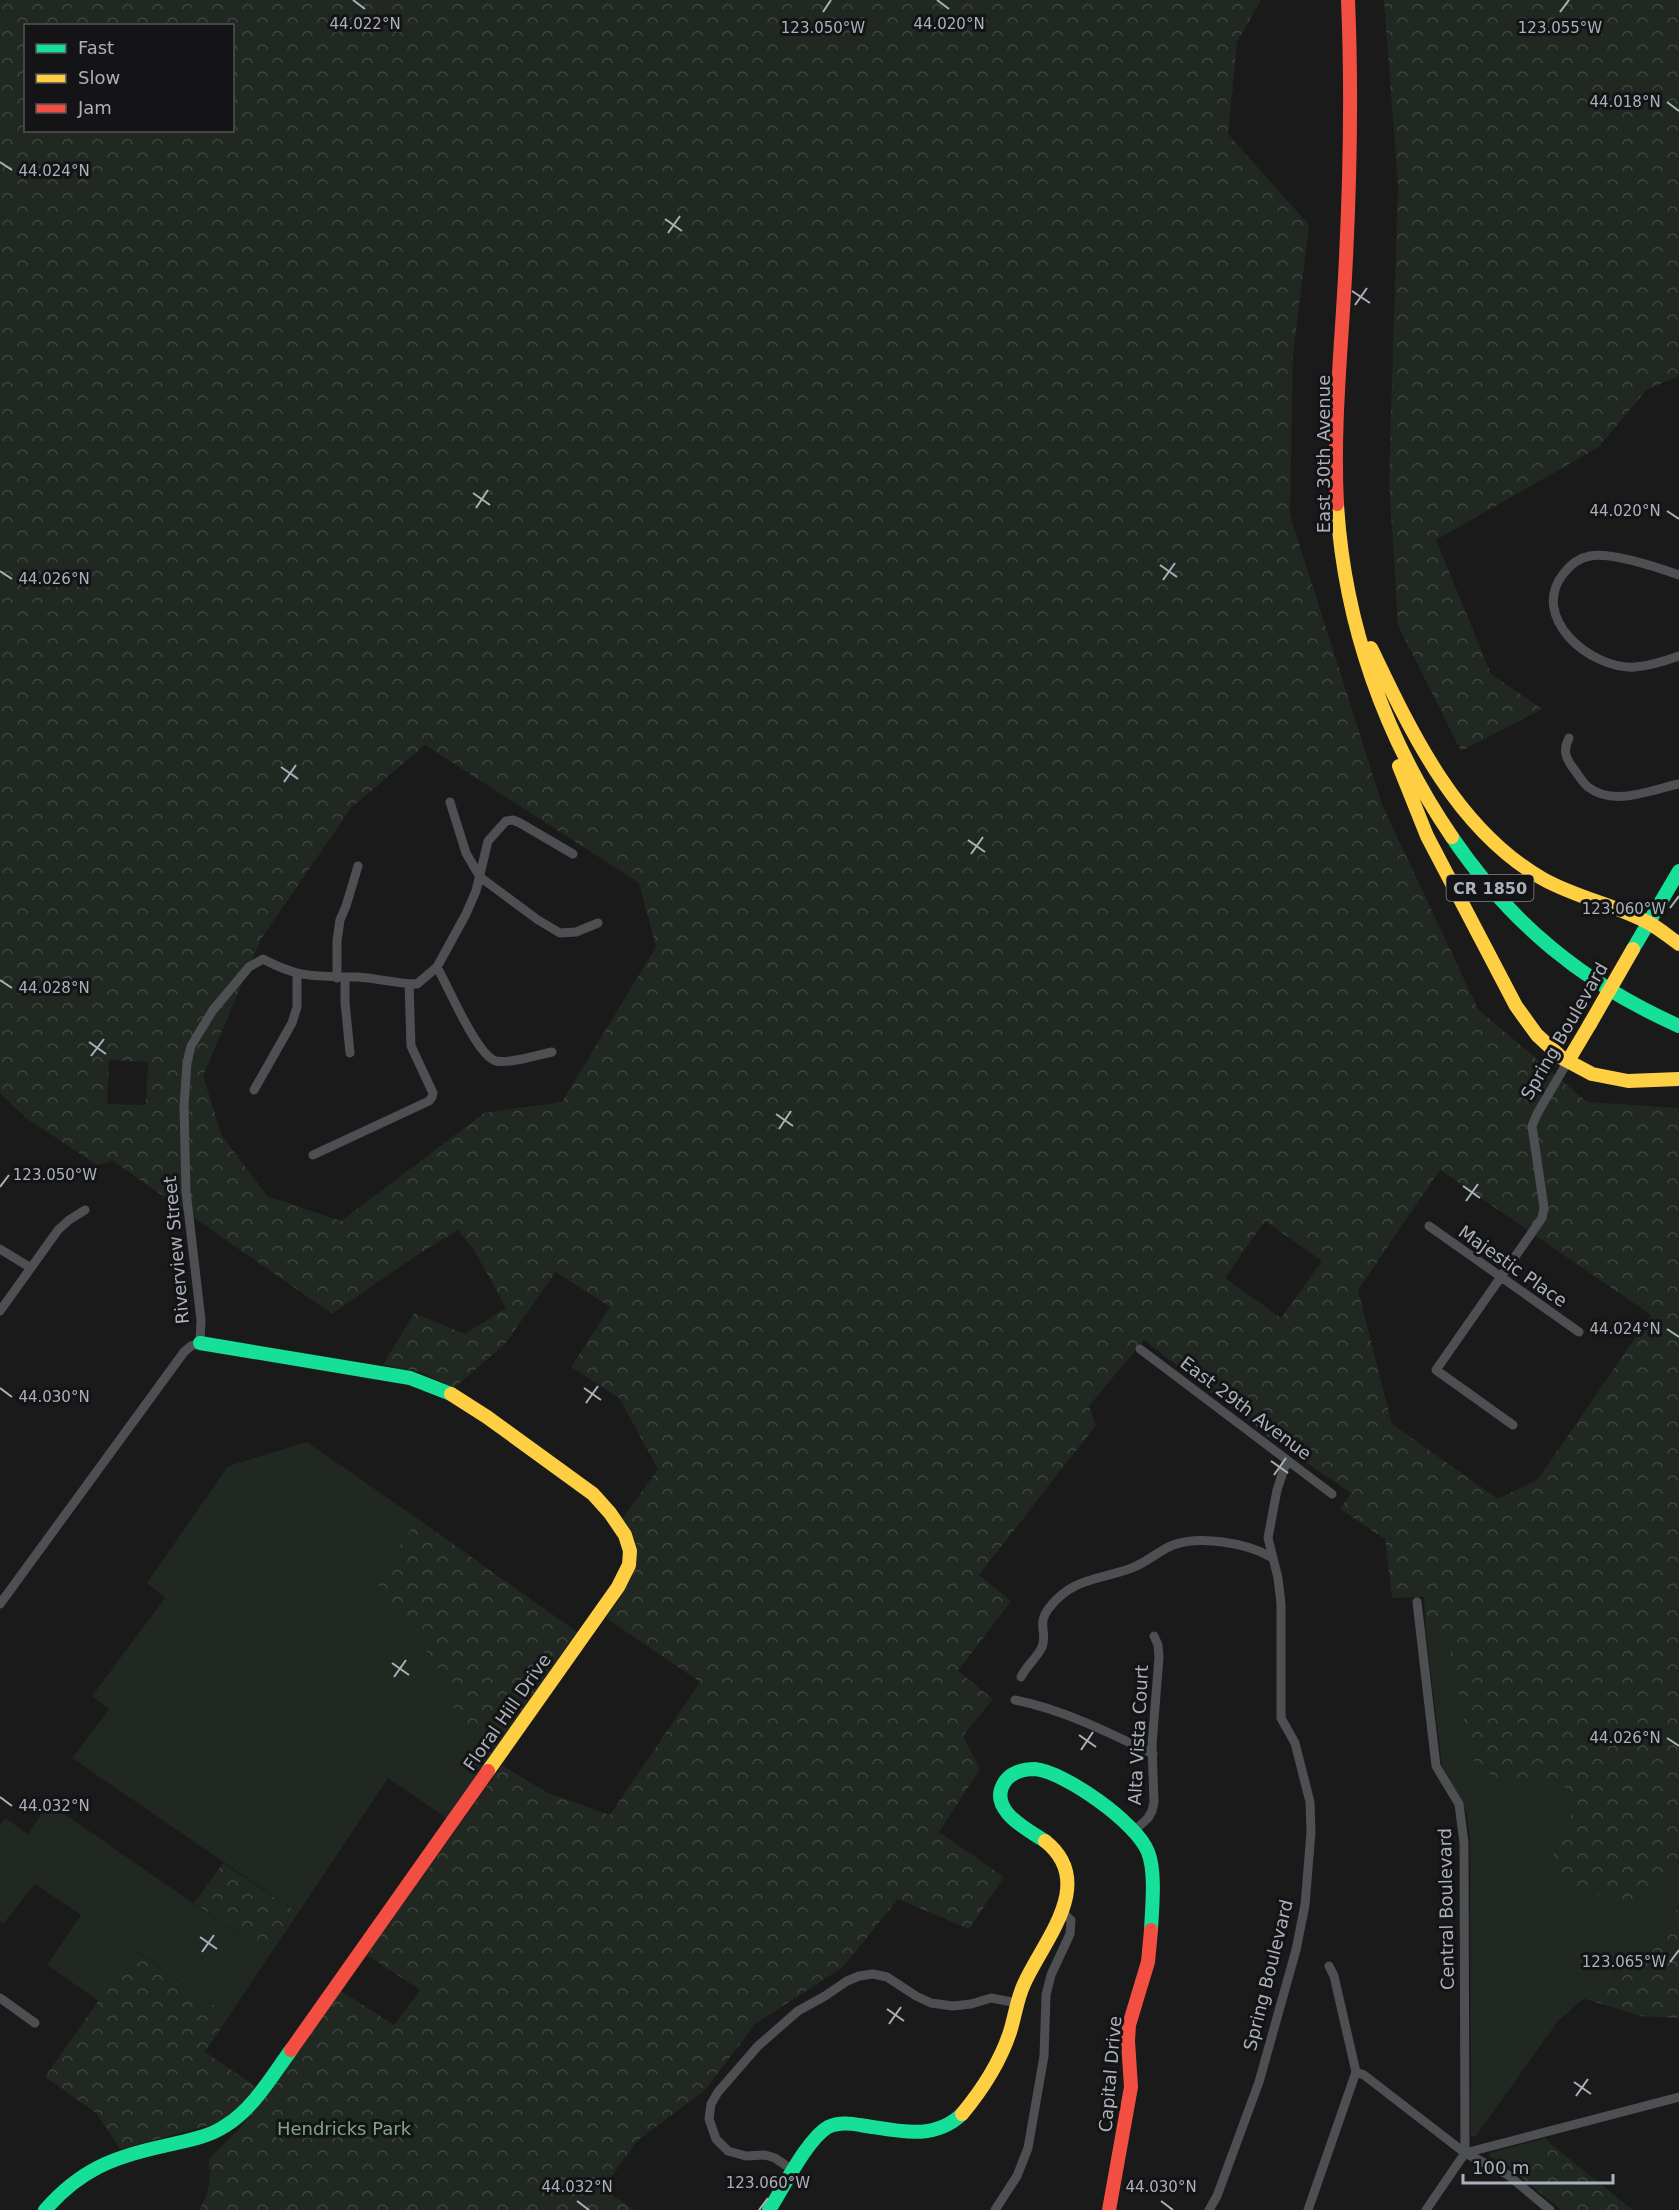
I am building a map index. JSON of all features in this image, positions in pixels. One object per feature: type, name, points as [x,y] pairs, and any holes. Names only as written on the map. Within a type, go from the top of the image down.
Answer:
[{"type":"street","name":"East 30th Avenue","points":[[1348,0],[1352,129],[1337,465],[1338,512],[1342,552],[1353,615],[1386,721],[1426,799],[1460,851],[1507,908],[1537,939],[1568,964],[1644,1010],[1679,1026]]},
{"type":"street","points":[[1679,575],[1614,557],[1591,556],[1578,560],[1569,567],[1561,576],[1553,592],[1554,609],[1561,626],[1574,644],[1593,657],[1633,668],[1656,664],[1679,656]]},
{"type":"street","points":[[1353,615],[1436,770],[1461,807],[1496,845],[1542,878],[1570,892],[1648,923],[1679,944]]},
{"type":"street","points":[[1386,721],[1402,772],[1427,836],[1515,1006],[1540,1041],[1582,1069],[1602,1076],[1628,1081],[1679,1079]]},
{"type":"street","points":[[1569,738],[1565,746],[1565,757],[1586,786],[1606,797],[1624,796],[1679,784]]},
{"type":"street","points":[[450,802],[466,853],[480,877],[538,920],[560,933],[576,932],[598,923]]},
{"type":"street","points":[[254,1090],[292,1023],[297,1006],[297,973],[317,978],[358,977],[417,984],[437,967],[466,914],[480,877],[488,841],[506,820],[520,823],[573,854]]},
{"type":"street","points":[[350,1053],[337,941],[340,920],[358,866]]},
{"type":"street","name":"Spring Boulevard","points":[[1514,1425],[1436,1370],[1542,1218],[1544,1208],[1532,1126],[1679,871]]},
{"type":"street","name":"Riverview Street","points":[[0,1604],[184,1352],[200,1343],[201,1320],[186,1191],[184,1106],[187,1063],[191,1046],[213,1010],[249,967],[263,959],[284,971],[297,973]]},
{"type":"street","points":[[437,967],[482,1052],[496,1061],[552,1052]]},
{"type":"street","points":[[313,1155],[429,1101],[432,1097],[433,1092],[411,1046],[409,984]]},
{"type":"street","points":[[0,1311],[58,1230],[85,1210]]},
{"type":"street","name":"Majestic Place","points":[[1429,1226],[1579,1332]]},
{"type":"street","points":[[0,1249],[31,1268]]},
{"type":"street","name":"Floral Hill Drive","points":[[45,2210],[67,2186],[87,2170],[109,2160],[205,2136],[232,2121],[248,2104],[282,2062],[611,1597],[629,1564],[629,1544],[625,1535],[593,1494],[487,1417],[446,1391],[410,1378],[200,1343]]},
{"type":"street","name":"East 29th Avenue","points":[[1140,1349],[1332,1494]]},
{"type":"street","name":"Spring Boulevard","points":[[1209,2210],[1217,2196],[1259,2082],[1296,1950],[1305,1905],[1311,1832],[1310,1802],[1295,1743],[1281,1719],[1281,1604],[1278,1578],[1268,1539],[1270,1517],[1287,1460]]},
{"type":"street","points":[[1021,1677],[1042,1647],[1044,1638],[1041,1624],[1050,1607],[1081,1582],[1132,1568],[1176,1544],[1190,1542],[1237,1544],[1251,1547],[1271,1557]]},
{"type":"street","name":"Central Boulevard","points":[[1417,1602],[1436,1766],[1459,1804],[1464,1844],[1465,2153]]},
{"type":"street","name":"Alta Vista Court","points":[[1134,1831],[1152,1811],[1155,1791],[1153,1754],[1159,1657],[1158,1645],[1154,1636]]},
{"type":"street","points":[[1016,1700],[1077,1718],[1153,1754]]},
{"type":"street","name":"Capital Drive","points":[[770,2210],[816,2138],[834,2125],[850,2123],[919,2134],[931,2132],[952,2124],[971,2103],[994,2069],[1004,2049],[1024,1984],[1058,1926],[1067,1889],[1064,1866],[1053,1847],[1016,1822],[1004,1809],[1000,1793],[1002,1785],[1009,1777],[1029,1768],[1039,1769],[1067,1781],[1097,1801],[1134,1831],[1147,1848],[1153,1873],[1149,1957],[1128,2037],[1131,2085],[1119,2169],[1109,2210]]},
{"type":"street","points":[[995,2210],[1017,2176],[1028,2148],[1044,2056],[1046,1995],[1051,1974],[1070,1934],[1071,1920],[1062,1912]]},
{"type":"street","points":[[1308,2210],[1356,2072],[1334,1976],[1329,1966]]},
{"type":"street","points":[[795,2171],[775,2158],[765,2155],[746,2156],[728,2151],[716,2139],[709,2119],[711,2104],[718,2092],[758,2046],[798,2011],[847,1981],[873,1974],[887,1977],[931,2003],[962,2005],[992,1998],[1017,2003]]},
{"type":"street","points":[[0,1998],[35,2023]]},
{"type":"street","points":[[1356,2072],[1364,2075],[1465,2153],[1508,2175],[1550,2210]]},
{"type":"street","points":[[1426,2210],[1465,2153],[1679,2097]]},
{"type":"green space","name":"Hendricks Park","points":[[0,0],[1261,0],[1237,42],[1228,134],[1309,225],[1293,356],[1290,515],[1383,807],[1478,1009],[1587,1102],[1679,1108],[1679,1859],[1673,1861],[1650,1898],[1631,1905],[1575,1887],[1551,1859],[1571,1814],[1563,1780],[1502,1779],[1482,1771],[1471,1756],[1447,1637],[1438,1631],[1426,1633],[1424,1597],[1392,1598],[1385,1539],[1340,1509],[1351,1493],[1274,1441],[1144,1340],[1089,1406],[1096,1425],[979,1575],[1011,1601],[958,1671],[993,1699],[963,1736],[980,1769],[939,1832],[1004,1877],[969,1929],[898,1899],[843,1967],[755,2024],[705,2090],[636,2142],[603,2189],[634,2210],[199,2210],[207,2192],[209,2159],[240,2128],[341,1991],[394,2025],[420,1990],[367,1955],[502,1765],[546,1792],[610,1815],[700,1682],[606,1618],[631,1580],[637,1558],[637,1547],[633,1535],[622,1519],[658,1469],[619,1398],[571,1367],[610,1307],[556,1272],[504,1345],[454,1388],[421,1372],[383,1365],[414,1313],[465,1334],[506,1308],[474,1250],[458,1230],[417,1255],[332,1314],[113,1161],[97,1165],[26,1118],[0,1093]],"holes":[[[425,745],[639,883],[656,947],[562,1102],[484,1113],[341,1221],[267,1196],[222,1136],[203,1076],[261,939],[351,808]],[[109,1060],[148,1062],[146,1105],[107,1104]],[[1440,1170],[1651,1315],[1538,1479],[1498,1499],[1392,1424],[1358,1290]],[[1265,1221],[1322,1261],[1281,1318],[1225,1278]]]},
{"type":"green space","points":[[1384,0],[1679,0],[1679,376],[1646,390],[1599,447],[1436,540],[1491,674],[1542,709],[1461,751],[1398,625],[1389,480],[1398,186]]},
{"type":"green space","points":[[307,1442],[418,1519],[377,1581],[444,1676],[460,1729],[493,1752],[448,1819],[388,1778],[298,1913],[72,1758],[109,1709],[92,1696],[165,1598],[147,1583],[228,1466]]},
{"type":"green space","points":[[418,1519],[577,1632],[493,1752],[460,1729],[444,1676],[376,1581]]},
{"type":"green space","points":[[1438,1631],[1447,1637],[1471,1756],[1502,1779],[1563,1779],[1571,1814],[1551,1859],[1650,1898],[1673,1861],[1679,1859],[1679,1905],[1660,1941],[1649,1952],[1605,1980],[1558,2021],[1476,2136],[1471,2136],[1470,1838],[1467,1813],[1442,1766],[1426,1633]]},
{"type":"green space","points":[[49,1803],[269,1956],[229,2016],[135,1950],[99,2001],[47,1965],[81,1915],[35,1884],[3,1924],[0,1922],[0,1826],[5,1818],[28,1834]]},
{"type":"green space","points":[[223,1863],[298,1913],[269,1956],[194,1903]]},
{"type":"green space","points":[[1679,1905],[1679,2018],[1640,2016],[1582,1998],[1605,1980],[1649,1952],[1660,1941]]},
{"type":"green space","points":[[134,1950],[229,2016],[205,2052],[258,2088],[218,2123],[120,2149],[96,2113],[45,2077]]},
{"type":"green space","points":[[1546,2138],[1551,2144],[1523,2179],[1507,2165],[1490,2157],[1490,2153]]},
{"type":"green space","points":[[1551,2144],[1633,2210],[1562,2210],[1523,2179]]},
{"type":"traffic: fast","points":[[1452,837],[1499,897],[1524,924],[1552,948],[1612,991],[1679,1026]]},
{"type":"traffic: fast","points":[[1633,949],[1679,871]]},
{"type":"traffic: fast","points":[[200,1343],[410,1378],[451,1394]]},
{"type":"traffic: fast","points":[[1045,1841],[1019,1824],[1004,1808],[1001,1790],[1006,1780],[1012,1775],[1035,1769],[1064,1779],[1099,1801],[1130,1827],[1141,1840],[1150,1860],[1153,1890],[1151,1930]]},
{"type":"traffic: fast","points":[[45,2210],[71,2185],[98,2167],[129,2155],[203,2136],[225,2126],[253,2101],[291,2050]]},
{"type":"traffic: fast","points":[[769,2210],[804,2153],[820,2133],[828,2127],[848,2123],[900,2131],[926,2131],[951,2123],[962,2114]]},
{"type":"traffic: slow","points":[[1337,504],[1348,592],[1372,678],[1407,760],[1452,837]]},
{"type":"traffic: slow","points":[[1371,648],[1403,713],[1440,777],[1486,834],[1513,859],[1543,879],[1653,925],[1679,944]]},
{"type":"traffic: slow","points":[[1399,766],[1427,836],[1516,1006],[1537,1035],[1562,1058],[1592,1074],[1628,1081],[1679,1079]]},
{"type":"traffic: slow","points":[[1590,1024],[1633,949]]},
{"type":"traffic: slow","points":[[1568,1061],[1590,1024]]},
{"type":"traffic: slow","points":[[451,1394],[487,1417],[593,1494],[625,1535],[630,1551],[629,1565],[618,1587],[488,1771]]},
{"type":"traffic: slow","points":[[962,2114],[996,2065],[1010,2032],[1024,1984],[1062,1912],[1067,1893],[1067,1875],[1060,1857],[1045,1841]]},
{"type":"traffic: jam","points":[[1337,504],[1337,419],[1349,173],[1348,0]]},
{"type":"traffic: jam","points":[[291,2050],[488,1771]]},
{"type":"traffic: jam","points":[[1109,2210],[1131,2087],[1129,2025],[1148,1962],[1151,1930]]}]
